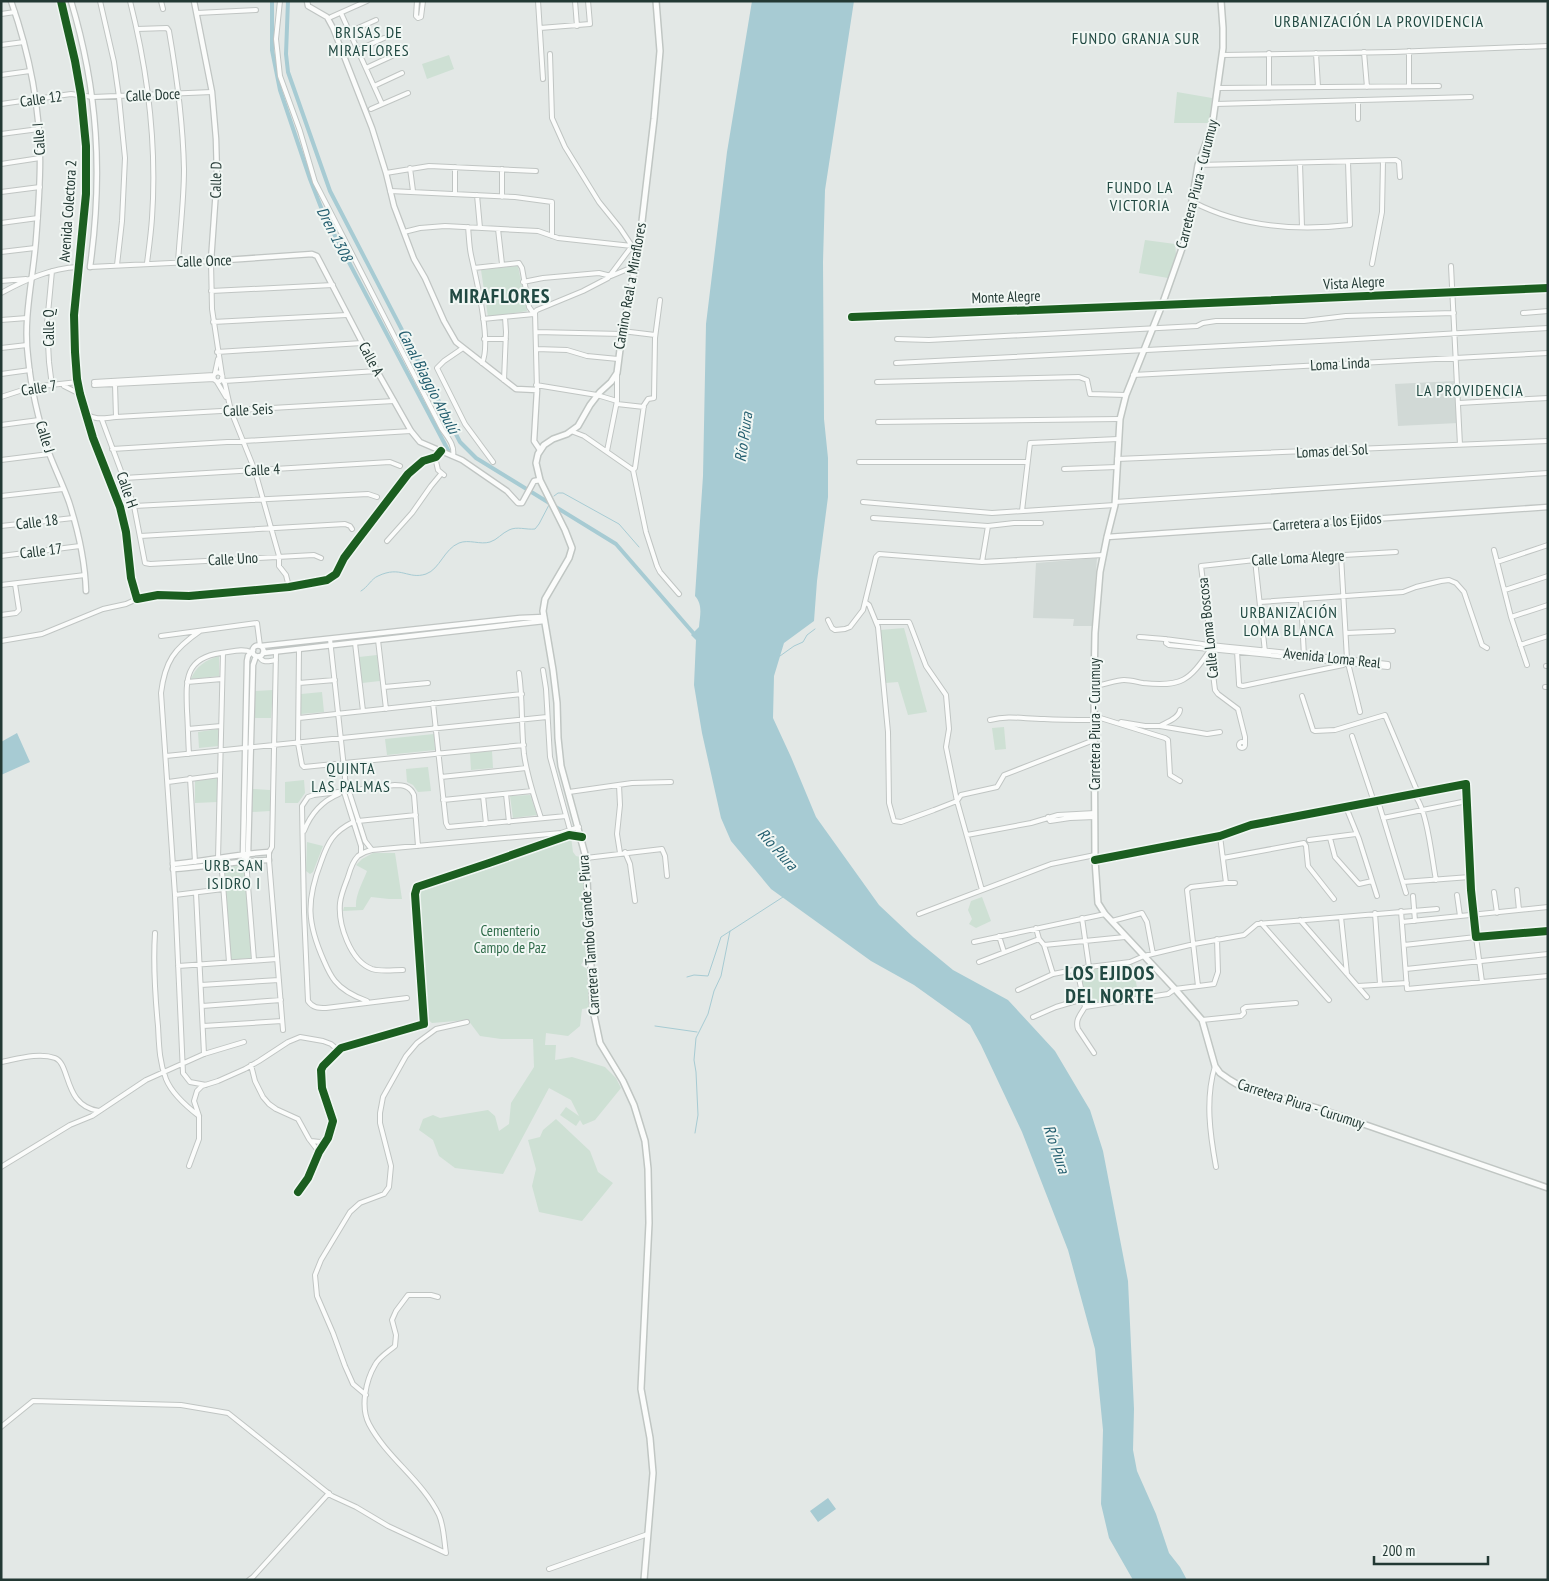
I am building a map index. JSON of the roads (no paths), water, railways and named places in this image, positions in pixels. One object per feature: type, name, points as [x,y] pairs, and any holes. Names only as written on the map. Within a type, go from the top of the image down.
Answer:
[{"type":"main road","name":"Camino Real a Miraflores","points":[[616,373],[639,247],[660,58],[656,1]]},
{"type":"main road","name":"Carretera Piura - Curumuy","points":[[1221,1],[1223,28],[1218,88],[1212,127],[1198,165],[1186,237],[1154,328],[1133,375],[1120,418],[1115,504],[1103,555],[1095,633],[1095,858],[1098,903],[1125,937],[1202,1020],[1215,1066],[1220,1073],[1230,1080],[1240,1086],[1317,1108],[1548,1188]]},
{"type":"main road","points":[[540,480],[536,463],[540,450],[553,439],[578,426],[597,395],[611,382],[616,373]]},
{"type":"main road","name":"Carretera Tambo Grande - Piura","points":[[540,480],[566,530],[570,542],[571,553],[545,599],[543,611],[557,703],[561,766],[582,837],[586,858],[592,998],[597,1031],[600,1043],[624,1081],[634,1105],[645,1141],[648,1169],[649,1223],[641,1389],[653,1465],[644,1580]]},
{"type":"street","name":"Calle I","points":[[11,1],[24,42],[39,130],[40,187],[31,279]]},
{"type":"street","name":"Avenida Colectora 2","points":[[61,1],[76,61],[86,146],[86,194],[74,314],[78,382],[93,438],[120,507],[126,532],[131,578],[137,599]]},
{"type":"street","name":"Avenida Colectora 2","points":[[71,1],[82,40],[93,97],[97,147],[96,227],[90,267]]},
{"type":"street","points":[[100,1],[114,62],[125,158],[122,221],[117,265]]},
{"type":"street","points":[[130,1],[144,62],[149,95],[153,183],[152,218],[147,263]]},
{"type":"street","points":[[160,1],[162,9]]},
{"type":"street","name":"Calle D","points":[[194,1],[212,92],[216,139],[217,176],[211,261],[211,291],[218,352],[215,377],[227,399]]},
{"type":"street","points":[[280,1],[276,39],[280,76],[300,131],[315,182],[442,429],[452,444],[453,456]]},
{"type":"street","points":[[307,1],[308,6],[327,17],[333,28],[372,124],[394,206],[414,259],[456,342],[516,389],[537,387],[597,395],[617,402],[644,407]]},
{"type":"street","points":[[331,18],[366,1]]},
{"type":"street","points":[[417,1],[416,16],[418,18],[421,16],[423,1]]},
{"type":"street","points":[[538,1],[543,79]]},
{"type":"street","points":[[575,1],[577,26]]},
{"type":"street","points":[[540,28],[590,24],[588,1]]},
{"type":"street","points":[[197,14],[256,10]]},
{"type":"street","points":[[1,14],[15,12]]},
{"type":"street","points":[[341,13],[382,104]]},
{"type":"street","points":[[349,32],[376,20]]},
{"type":"street","points":[[137,30],[167,28],[169,31],[179,94],[184,170],[178,262]]},
{"type":"street","points":[[358,50],[384,38]]},
{"type":"street","points":[[1,45],[24,42]]},
{"type":"street","points":[[1222,55],[1548,46]]},
{"type":"street","points":[[1409,51],[1409,86]]},
{"type":"street","points":[[1364,52],[1367,87]]},
{"type":"street","points":[[1269,53],[1269,87]]},
{"type":"street","points":[[1316,53],[1318,87]]},
{"type":"street","points":[[550,54],[552,118],[565,147],[594,195],[632,246]]},
{"type":"street","points":[[366,68],[392,56]]},
{"type":"street","points":[[1,75],[30,71]]},
{"type":"street","points":[[374,86],[402,73]]},
{"type":"street","points":[[1218,88],[1439,86]]},
{"type":"street","name":"Calle Doce","points":[[93,97],[212,92]]},
{"type":"street","points":[[371,110],[408,93]]},
{"type":"street","name":"Calle 12","points":[[1,104],[71,94],[93,97]]},
{"type":"street","points":[[1215,104],[1471,97]]},
{"type":"street","points":[[1358,100],[1358,119]]},
{"type":"street","points":[[1,134],[39,130]]},
{"type":"street","points":[[1,164],[40,158]]},
{"type":"street","points":[[1372,264],[1382,212],[1383,161]]},
{"type":"street","points":[[1198,165],[1398,161],[1400,177]]},
{"type":"street","points":[[1193,202],[1219,214],[1288,227],[1350,225],[1348,162]]},
{"type":"street","points":[[1300,163],[1302,227]]},
{"type":"street","points":[[386,173],[429,166],[536,171]]},
{"type":"street","points":[[455,167],[455,193]]},
{"type":"street","points":[[410,168],[413,192]]},
{"type":"street","points":[[502,169],[502,197]]},
{"type":"street","points":[[1,192],[40,187]]},
{"type":"street","points":[[390,191],[515,197],[552,202],[552,236]]},
{"type":"street","points":[[477,195],[480,228]]},
{"type":"street","points":[[1,223],[38,218]]},
{"type":"street","points":[[404,232],[420,228],[445,226],[538,231],[558,238],[639,247]]},
{"type":"street","points":[[468,227],[470,253],[483,319],[485,354],[482,363]]},
{"type":"street","points":[[498,229],[502,264]]},
{"type":"street","points":[[611,276],[632,246]]},
{"type":"street","points":[[1,252],[35,248]]},
{"type":"street","name":"Calle Once","points":[[90,267],[312,254],[317,256]]},
{"type":"street","name":"Calle A","points":[[317,256],[394,402],[421,443],[462,460],[507,491],[518,503],[522,503],[525,499],[534,481],[540,480]]},
{"type":"street","points":[[474,268],[519,263],[522,268],[523,282],[529,308],[534,314],[536,332],[537,387],[534,441],[540,450]]},
{"type":"street","points":[[483,319],[534,314],[537,310],[636,266]]},
{"type":"street","points":[[1452,266],[1460,445]]},
{"type":"street","points":[[1,293],[52,271],[78,267]]},
{"type":"street","name":"Calle Q","points":[[52,271],[47,324],[52,386]]},
{"type":"street","points":[[523,282],[543,278],[599,273],[611,276]]},
{"type":"street","points":[[1,281],[31,279]]},
{"type":"street","name":"Calle J","points":[[31,279],[27,318],[27,344],[32,387],[49,454],[73,518],[86,575],[86,591]]},
{"type":"street","points":[[211,291],[332,285]]},
{"type":"street","name":"Vista Alegre","points":[[1162,306],[1548,288]]},
{"type":"street","points":[[660,300],[655,335],[654,398],[648,399],[644,407],[633,470],[646,532],[657,566],[679,594]]},
{"type":"street","name":"Monte Alegre","points":[[852,317],[1162,306]]},
{"type":"street","points":[[1523,313],[1548,311]]},
{"type":"street","points":[[897,339],[929,340],[1197,326],[1216,321],[1304,321],[1346,316],[1454,313]]},
{"type":"street","points":[[214,322],[347,315]]},
{"type":"street","points":[[504,380],[505,317]]},
{"type":"street","points":[[1,320],[27,318]]},
{"type":"street","points":[[896,363],[1548,328]]},
{"type":"street","points":[[536,332],[655,335]]},
{"type":"street","points":[[484,339],[506,339]]},
{"type":"street","points":[[218,352],[362,343]]},
{"type":"street","points":[[1,348],[27,344]]},
{"type":"street","points":[[463,348],[437,368],[465,424],[493,462]]},
{"type":"street","points":[[536,349],[567,350],[587,356],[618,359]]},
{"type":"street","name":"Loma Linda","points":[[1133,375],[1548,353]]},
{"type":"street","name":"Calle D","points":[[218,359],[222,368],[227,399],[255,471],[264,500],[279,556],[279,566],[286,575],[289,587]]},
{"type":"street","points":[[1,374],[30,370]]},
{"type":"street","points":[[215,377],[115,384],[94,383],[215,377],[220,381],[223,378],[377,371]]},
{"type":"street","points":[[215,377],[218,372],[223,378]]},
{"type":"street","points":[[607,451],[617,402],[616,373]]},
{"type":"street","points":[[877,382],[1079,376],[1087,380],[1090,394],[1126,395]]},
{"type":"street","name":"Calle 7","points":[[1,397],[32,387],[78,382]]},
{"type":"street","points":[[115,384],[116,417]]},
{"type":"street","points":[[62,385],[80,394]]},
{"type":"street","points":[[1459,403],[1548,398]]},
{"type":"street","name":"Calle Seis","points":[[102,420],[116,417],[394,402]]},
{"type":"street","points":[[85,413],[102,420]]},
{"type":"street","points":[[878,422],[1120,418]]},
{"type":"street","points":[[1,425],[39,420]]},
{"type":"street","name":"Calle H","points":[[102,420],[134,506],[145,563]]},
{"type":"street","points":[[112,449],[412,431]]},
{"type":"street","points":[[571,431],[584,436],[633,470]]},
{"type":"street","points":[[1022,511],[1028,444],[1032,442],[1118,439]]},
{"type":"street","name":"Lomas del Sol","points":[[1117,459],[1548,441]]},
{"type":"street","points":[[1,641],[42,634],[103,609],[158,595],[189,596],[289,587],[321,582],[336,574],[344,558],[408,474],[423,461],[439,454],[439,451]]},
{"type":"street","points":[[1,460],[49,454]]},
{"type":"street","points":[[387,541],[412,513],[431,486],[443,474],[438,470],[434,457]]},
{"type":"street","name":"Calle 4","points":[[124,478],[390,462],[400,466]]},
{"type":"street","points":[[859,462],[1027,462]]},
{"type":"street","points":[[1064,468],[1116,467]]},
{"type":"street","points":[[863,502],[992,513],[1548,473]]},
{"type":"street","points":[[1,496],[63,489]]},
{"type":"street","points":[[134,506],[368,494],[377,497]]},
{"type":"street","name":"Carretera a los Ejidos","points":[[1107,537],[1548,507]]},
{"type":"street","name":"Calle 18","points":[[1,526],[73,518]]},
{"type":"street","points":[[873,518],[988,526],[1014,523],[1041,523]]},
{"type":"street","points":[[140,536],[345,524],[352,529]]},
{"type":"street","points":[[982,562],[988,526]]},
{"type":"street","points":[[1497,562],[1548,545]]},
{"type":"street","name":"Calle 17","points":[[1,556],[80,546]]},
{"type":"street","points":[[1494,550],[1511,617],[1527,666]]},
{"type":"street","name":"Calle Loma Alegre","points":[[1201,566],[1255,560],[1396,552]]},
{"type":"street","name":"Calle Uno","points":[[145,563],[314,554],[321,558]]},
{"type":"street","points":[[828,620],[835,630],[845,630],[850,627],[862,610],[876,556],[879,554],[982,562],[1103,555]]},
{"type":"street","points":[[1341,556],[1348,661],[1360,712]]},
{"type":"street","points":[[1255,560],[1265,653]]},
{"type":"street","name":"Calle Loma Boscosa","points":[[1201,566],[1216,691],[1238,709],[1245,737],[1243,743]]},
{"type":"street","points":[[1,586],[86,575]]},
{"type":"street","points":[[1505,590],[1548,576]]},
{"type":"street","points":[[1260,602],[1403,592],[1425,584],[1449,580],[1456,583],[1464,592],[1482,645],[1487,648]]},
{"type":"street","points":[[1,615],[18,612],[19,610],[15,584]]},
{"type":"street","points":[[1301,600],[1304,656]]},
{"type":"street","points":[[865,602],[869,605],[877,622],[888,732],[889,803],[893,819],[896,822],[901,822],[957,801],[961,794],[997,787],[1004,775],[1094,740]]},
{"type":"street","points":[[1511,617],[1548,605]]},
{"type":"street","points":[[248,748],[247,661],[248,656],[256,646],[520,618],[544,619]]},
{"type":"street","points":[[259,655],[544,619]]},
{"type":"street","points":[[877,622],[908,622],[910,624],[926,666],[946,696],[949,729],[946,747],[957,801],[982,890]]},
{"type":"street","points":[[161,636],[257,623],[260,646],[263,649],[253,665],[245,854],[254,960]]},
{"type":"street","points":[[200,631],[186,640],[172,655],[163,675],[161,693],[175,896],[184,1076],[190,1082],[206,1085]]},
{"type":"street","points":[[1346,634],[1393,631]]},
{"type":"street","points":[[1520,645],[1548,636]]},
{"type":"street","name":"Avenida Loma Real","points":[[1139,637],[1166,639],[1166,643],[1169,645],[1237,647],[1265,653]]},
{"type":"street","points":[[330,639],[345,777],[366,843],[372,850]]},
{"type":"street","points":[[378,640],[386,709]]},
{"type":"street","points":[[355,643],[363,711]]},
{"type":"street","points":[[1094,686],[1124,680],[1168,685],[1176,684],[1185,680],[1196,670],[1210,647]]},
{"type":"street","name":"Avenida Loma Real","points":[[1210,647],[1237,652],[1304,656],[1388,667],[1388,664],[1348,661]]},
{"type":"street","points":[[1237,647],[1239,685],[1243,686],[1348,661]]},
{"type":"street","points":[[299,649],[298,743],[304,768],[524,745]]},
{"type":"street","points":[[188,754],[187,682],[192,669],[202,659],[212,654],[243,650],[252,651],[265,662],[276,660]]},
{"type":"street","points":[[276,652],[272,847],[269,852],[269,860],[283,1030]]},
{"type":"street","points":[[223,653],[219,858],[229,962]]},
{"type":"street","points":[[543,670],[552,766],[570,830]]},
{"type":"street","points":[[519,672],[526,768],[541,818]]},
{"type":"street","points":[[187,682],[222,679]]},
{"type":"street","points":[[299,683],[335,680]]},
{"type":"street","points":[[384,687],[428,683]]},
{"type":"street","points":[[299,718],[522,694]]},
{"type":"street","points":[[1302,696],[1313,730],[1315,731],[1335,730],[1385,714],[1416,797],[1423,809],[1436,880]]},
{"type":"street","points":[[433,703],[443,800],[448,827],[566,816]]},
{"type":"street","points":[[1160,726],[1180,714],[1180,710]]},
{"type":"street","points":[[990,720],[1017,716],[1041,719],[1094,718],[1207,734],[1220,732]]},
{"type":"street","points":[[166,756],[547,717]]},
{"type":"street","points":[[1107,720],[1166,738],[1168,740],[1170,775],[1180,781]]},
{"type":"street","points":[[188,729],[221,726]]},
{"type":"street","points":[[1352,736],[1383,818],[1406,893]]},
{"type":"street","points":[[441,777],[526,768]]},
{"type":"street","points":[[168,782],[220,775]]},
{"type":"street","points":[[345,777],[344,792],[361,846],[361,854]]},
{"type":"street","points":[[190,778],[195,862]]},
{"type":"street","points":[[569,792],[619,785],[671,782]]},
{"type":"street","points":[[919,914],[1051,864],[1220,836],[1259,824],[1466,784],[1470,877],[1482,982]]},
{"type":"street","points":[[407,998],[316,1008],[311,1006],[306,997],[302,806],[306,799],[314,795],[395,785],[405,786],[414,794],[418,846]]},
{"type":"street","points":[[619,785],[620,805],[617,834],[622,853],[630,864],[635,901]]},
{"type":"street","points":[[443,800],[532,791]]},
{"type":"street","points":[[303,833],[310,817],[317,809],[330,798],[344,792]]},
{"type":"street","points":[[506,794],[509,822]]},
{"type":"street","points":[[483,796],[486,824]]},
{"type":"street","points":[[1383,818],[1467,801]]},
{"type":"street","points":[[1346,807],[1377,896]]},
{"type":"street","points":[[358,821],[416,815]]},
{"type":"street","points":[[967,835],[1031,823],[1048,817],[1095,815]]},
{"type":"street","points":[[353,822],[340,830],[330,841],[314,878],[310,894],[310,912],[317,945],[333,979],[348,992],[369,1002]]},
{"type":"street","points":[[403,970],[373,970],[361,962],[352,951],[341,924],[342,894],[354,862],[361,854],[372,850],[555,833],[579,827]]},
{"type":"street","points":[[1309,840],[1356,834]]},
{"type":"street","points":[[298,1192],[308,1178],[319,1152],[328,1138],[333,1121],[322,1088],[321,1070],[329,1059],[344,1047],[348,1048],[424,1024],[415,891],[417,887],[569,835],[582,837]]},
{"type":"street","points":[[1220,836],[1226,883]]},
{"type":"street","points":[[1330,838],[1335,857],[1358,884],[1372,880]]},
{"type":"street","points":[[1223,858],[1304,843],[1308,866],[1334,899]]},
{"type":"street","points":[[586,858],[662,848],[665,856],[667,876]]},
{"type":"street","points":[[173,867],[219,858],[269,852]]},
{"type":"street","points":[[173,867],[199,868],[246,861],[269,860]]},
{"type":"street","points":[[303,877],[314,878]]},
{"type":"street","points":[[1403,882],[1470,877]]},
{"type":"street","points":[[1198,986],[1187,890],[1191,887],[1234,883]]},
{"type":"street","points":[[175,896],[223,889]]},
{"type":"street","points":[[1517,890],[1520,910]]},
{"type":"street","points":[[1494,892],[1497,913]]},
{"type":"street","points":[[196,893],[204,1054]]},
{"type":"street","points":[[1457,895],[1460,916]]},
{"type":"street","points":[[1413,896],[1416,921]]},
{"type":"street","points":[[1402,922],[1548,907]]},
{"type":"street","points":[[1018,990],[1053,974],[1130,962],[1144,956],[1194,944],[1244,935],[1254,925],[1261,923],[1437,908],[1437,919]]},
{"type":"street","points":[[1401,911],[1407,989],[1548,976]]},
{"type":"street","points":[[1112,921],[1142,913],[1146,922],[1153,954]]},
{"type":"street","points":[[1375,913],[1380,984]]},
{"type":"street","points":[[974,942],[1105,914]]},
{"type":"street","points":[[1341,917],[1346,974]]},
{"type":"street","points":[[1082,918],[1089,967]]},
{"type":"street","points":[[1300,920],[1368,997]]},
{"type":"street","points":[[1261,923],[1330,1000]]},
{"type":"street","points":[[1036,928],[1039,939],[1044,945],[1053,974]]},
{"type":"street","points":[[1404,945],[1548,931]]},
{"type":"street","points":[[156,933],[156,1005],[159,1058],[166,1080],[180,1099],[199,1116]]},
{"type":"street","points":[[999,936],[1004,952]]},
{"type":"street","points":[[1044,945],[1125,937]]},
{"type":"street","points":[[979,962],[1039,939]]},
{"type":"street","points":[[1094,1053],[1077,1025],[1077,1019],[1085,1007],[1168,994],[1175,989],[1214,984],[1218,972],[1217,939]]},
{"type":"street","points":[[305,948],[317,945]]},
{"type":"street","points":[[1406,969],[1548,954]]},
{"type":"street","points":[[178,966],[277,959]]},
{"type":"street","points":[[1077,970],[1085,1007]]},
{"type":"street","points":[[201,985],[279,980]]},
{"type":"street","points":[[1358,986],[1407,983]]},
{"type":"street","points":[[1033,1017],[1056,1007],[1083,999]]},
{"type":"street","points":[[202,1006],[280,1000]]},
{"type":"street","points":[[1202,1020],[1241,1016],[1244,1013],[1243,1009],[1246,1008],[1296,1003]]},
{"type":"street","points":[[203,1026],[282,1021]]},
{"type":"street","points":[[366,1395],[353,1384],[345,1366],[317,1296],[315,1275],[321,1260],[350,1212],[360,1203],[384,1194],[389,1187],[391,1166],[380,1123],[380,1113],[383,1097],[406,1056],[429,1033],[440,1027],[467,1022]]},
{"type":"street","points":[[189,1166],[200,1139],[199,1116],[194,1101],[197,1091],[206,1085],[251,1066],[288,1042],[300,1038],[323,1041],[331,1044],[338,1050]]},
{"type":"street","points":[[1,1166],[70,1125],[92,1116],[146,1080],[204,1054],[244,1042]]},
{"type":"street","points":[[1,1062],[38,1056],[55,1058],[62,1064],[71,1089],[77,1098],[93,1110],[100,1111]]},
{"type":"street","points":[[251,1066],[258,1090],[263,1097],[269,1104],[296,1117],[319,1152]]},
{"type":"street","points":[[1215,1066],[1211,1079],[1210,1135],[1216,1167]]},
{"type":"street","points":[[311,1141],[320,1142],[328,1138]]},
{"type":"street","points":[[1,1427],[34,1401],[181,1405],[228,1413],[329,1493],[388,1526],[446,1553],[440,1516],[418,1484],[385,1447],[368,1422],[366,1410],[367,1383],[376,1363],[395,1346],[396,1335],[392,1320],[396,1311],[408,1295],[431,1295],[438,1297]]},
{"type":"street","points":[[249,1580],[329,1493]]},
{"type":"street","points":[[549,1569],[648,1534]]},
{"type":"water","name":"Río Piura","points":[[752,1],[854,1],[825,190],[823,262],[824,419],[828,458],[828,497],[817,581],[814,621],[784,643],[774,676],[773,718],[816,817],[879,905],[913,937],[953,970],[1008,1000],[1055,1051],[1090,1110],[1103,1151],[1128,1281],[1134,1409],[1133,1450],[1137,1471],[1156,1514],[1169,1553],[1187,1580],[1133,1580],[1109,1538],[1101,1504],[1103,1430],[1095,1349],[1068,1250],[1022,1132],[970,1025],[914,985],[871,961],[771,889],[731,841],[721,818],[702,733],[694,685],[696,640],[691,635],[699,627],[700,614],[698,599],[695,596],[703,476],[706,324],[727,152]]},
{"type":"water","points":[[17,733],[30,762],[1,775],[1,742]]},
{"type":"water","points":[[828,1498],[836,1509],[818,1522],[810,1511]]},
{"type":"waterway","name":"Dren 1308","points":[[272,1],[272,50],[280,90],[324,215],[448,450]]},
{"type":"waterway","name":"Canal Biaggio Arbulú","points":[[288,1],[286,54],[288,72],[330,191],[460,442],[476,458],[616,544],[695,635]]},
{"type":"waterway","points":[[554,496],[558,493],[563,493],[619,524],[639,547]]},
{"type":"waterway","points":[[361,591],[376,577],[386,573],[426,574],[435,568],[449,550],[459,543],[486,543],[493,541],[506,531],[512,529],[535,529],[550,503]]},
{"type":"waterway","points":[[780,656],[803,642],[807,635],[815,629]]},
{"type":"waterway","points":[[687,977],[694,975],[708,976],[721,937],[783,897]]},
{"type":"waterway","points":[[695,1133],[698,1115],[694,1060],[696,1038],[708,1014],[714,991],[721,976],[730,931]]},
{"type":"waterway","points":[[655,1026],[697,1032]]},
{"type":"district","name":"URBANIZACIÓN LA PROVIDENCIA","points":[[1379,21]]},
{"type":"district","name":"FUNDO GRANJA SUR","points":[[1136,38]]},
{"type":"district","name":"BRISAS DE MIRAFLORES","points":[[369,41]]},
{"type":"district","name":"FUNDO LA VICTORIA","points":[[1140,196]]},
{"type":"district","name":"MIRAFLORES","points":[[500,296]]},
{"type":"district","name":"LA PROVIDENCIA","points":[[1470,390]]},
{"type":"district","name":"URBANIZACIÓN LOMA BLANCA","points":[[1289,621]]},
{"type":"district","name":"QUINTA LAS PALMAS","points":[[351,777]]},
{"type":"district","name":"URB. SAN ISIDRO I","points":[[234,874]]},
{"type":"district","name":"LOS EJIDOS DEL NORTE","points":[[1110,984]]},
{"type":"park label","name":"Cementerio Campo de Paz","points":[[510,940]]}]
